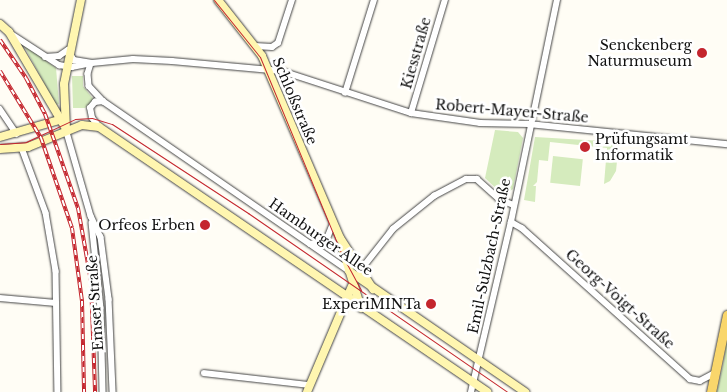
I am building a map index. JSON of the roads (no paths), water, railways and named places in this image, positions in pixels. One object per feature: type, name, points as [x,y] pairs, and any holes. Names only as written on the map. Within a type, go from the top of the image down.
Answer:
[{"type":"main road","points":[[711,392],[727,315]]},
{"type":"street","points":[[66,129],[66,66],[68,50],[81,0]]},
{"type":"street","name":"Schloßstraße","points":[[218,0],[255,46],[269,70],[334,222],[352,286],[362,310]]},
{"type":"street","points":[[255,46],[272,47],[278,43],[292,0]]},
{"type":"street","points":[[344,93],[374,0]]},
{"type":"street","name":"Kiesstraße","points":[[412,113],[445,0]]},
{"type":"street","name":"Emil-Sulzbach-Straße","points":[[470,392],[474,384],[514,206],[529,124],[557,0]]},
{"type":"street","points":[[0,24],[44,57],[66,66]]},
{"type":"street","points":[[9,32],[66,129]]},
{"type":"street","points":[[44,57],[59,56],[68,50]]},
{"type":"street","name":"Robert-Mayer-Straße","points":[[68,50],[74,60],[92,63]]},
{"type":"street","name":"Robert-Mayer-Straße","points":[[66,66],[162,60],[269,70],[293,73],[344,93],[412,113],[480,123],[529,124],[727,144]]},
{"type":"street","name":"Hamburger Allee","points":[[92,63],[87,77],[89,86],[103,101],[349,272],[358,274]]},
{"type":"street","points":[[103,101],[95,102],[90,108],[92,118],[99,127],[347,297],[362,310],[487,392]]},
{"type":"street","points":[[0,108],[17,134]]},
{"type":"street","points":[[0,137],[17,134],[59,120]]},
{"type":"street","points":[[0,149],[22,148],[66,129],[86,124],[99,127]]},
{"type":"street","name":"Emser Straße","points":[[66,129],[91,216],[101,237],[106,263],[113,392]]},
{"type":"street","points":[[22,148],[46,213],[56,271],[58,392]]},
{"type":"street","points":[[204,373],[308,389],[358,274],[393,229],[434,196],[466,179],[477,179],[499,198],[514,206]]},
{"type":"street","points":[[91,216],[102,339],[103,392]]},
{"type":"street","points":[[310,244],[326,241],[332,233],[334,222]]},
{"type":"street","name":"Georg-Voigt-Straße","points":[[510,222],[522,228],[690,379],[700,381],[715,374]]},
{"type":"street","name":"Schloßstraße","points":[[340,238],[358,274],[373,288]]},
{"type":"street","name":"Hamburger Allee","points":[[373,288],[525,392]]},
{"type":"street","points":[[0,298],[56,303]]},
{"type":"tram line","points":[[214,0],[260,57],[341,253],[361,290]]},
{"type":"tram line","points":[[0,144],[26,142],[75,119],[92,118],[112,124],[248,213],[507,392]]},
{"type":"railway","points":[[0,40],[26,78],[45,114],[78,208],[91,281],[95,392]]},
{"type":"railway","points":[[0,71],[41,138],[72,228],[82,301],[84,392]]},
{"type":"place","name":"Senckenberg Naturmuseum","points":[[702,53]]},
{"type":"place","name":"Prüfungsamt Informatik","points":[[585,147]]},
{"type":"place","name":"Orfeos Erben","points":[[205,225]]},
{"type":"place","name":"ExperiMINTa","points":[[431,304]]}]
